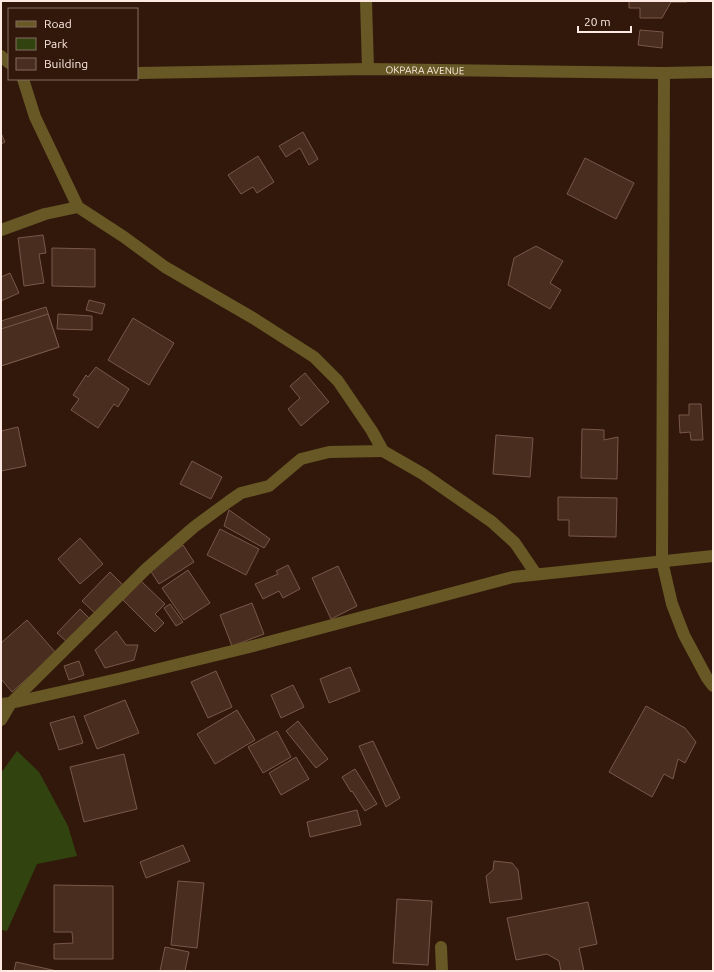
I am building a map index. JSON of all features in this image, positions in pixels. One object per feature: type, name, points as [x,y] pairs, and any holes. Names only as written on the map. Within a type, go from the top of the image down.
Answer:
[{"type":"street","points":[[366,1],[368,69]]},
{"type":"street","name":"OKPARA AVENUE","points":[[138,73],[368,69],[664,73],[713,72]]},
{"type":"street","points":[[664,73],[662,561],[672,604],[684,635],[707,678],[713,686]]},
{"type":"street","points":[[23,80],[35,117],[78,207],[124,237],[165,267],[253,318],[314,357],[338,381],[372,431],[383,451]]},
{"type":"street","points":[[1,230],[45,214],[78,207]]},
{"type":"street","points":[[1,720],[6,704],[146,568],[194,527],[241,493],[269,486],[301,460],[329,452],[383,451],[424,474],[492,522],[515,543],[536,574]]},
{"type":"street","points":[[6,704],[118,679],[257,645],[512,577],[713,556]]},
{"type":"street","points":[[441,948],[442,971]]},
{"type":"green space","points":[[17,751],[39,772],[68,826],[77,856],[37,864],[7,931],[1,930],[1,773]]},
{"type":"building","points":[[629,1],[687,2],[671,2],[662,18],[640,18],[640,8],[629,8]]},
{"type":"building","points":[[640,30],[663,32],[662,48],[638,45]]},
{"type":"building","points":[[303,132],[318,159],[309,165],[300,148],[286,157],[279,146]]},
{"type":"building","points":[[1,133],[5,142],[1,144]]},
{"type":"building","points":[[258,156],[274,182],[257,193],[253,187],[241,194],[228,175]]},
{"type":"building","points":[[585,158],[634,183],[616,219],[567,194]]},
{"type":"building","points":[[43,235],[46,253],[39,254],[44,283],[24,286],[18,238]]},
{"type":"building","points":[[536,246],[563,261],[550,283],[561,290],[550,309],[508,285],[514,258]]},
{"type":"building","points":[[52,248],[95,249],[95,287],[52,286]]},
{"type":"building","points":[[10,273],[19,293],[1,301],[1,277]]},
{"type":"building","points":[[89,300],[105,304],[102,314],[86,310]]},
{"type":"building","points":[[46,307],[59,347],[1,366],[1,321]]},
{"type":"building","points":[[48,314],[59,347],[1,366],[1,329]]},
{"type":"building","points":[[58,314],[92,316],[92,330],[57,329]]},
{"type":"building","points":[[133,318],[174,343],[149,385],[108,360]]},
{"type":"building","points":[[96,367],[129,389],[118,407],[114,404],[98,428],[71,410],[79,399],[73,395],[86,375],[88,377]]},
{"type":"building","points":[[305,373],[329,402],[301,426],[288,409],[300,398],[290,386]]},
{"type":"building","points":[[689,404],[701,404],[703,440],[691,440],[690,432],[680,433],[679,415],[689,415]]},
{"type":"building","points":[[18,427],[26,466],[1,471],[1,431]]},
{"type":"building","points":[[582,429],[604,430],[604,440],[618,437],[617,479],[581,478]]},
{"type":"building","points":[[496,435],[533,438],[530,477],[493,474]]},
{"type":"building","points":[[192,461],[222,477],[211,499],[180,484]]},
{"type":"building","points":[[558,497],[617,498],[616,537],[569,536],[569,520],[558,520]]},
{"type":"building","points":[[229,510],[270,539],[264,548],[224,526]]},
{"type":"building","points":[[220,529],[259,549],[246,575],[207,555]]},
{"type":"building","points":[[80,538],[103,564],[80,584],[58,559]]},
{"type":"building","points":[[183,545],[194,562],[159,584],[150,570]]},
{"type":"building","points":[[288,565],[300,589],[283,598],[279,591],[263,599],[255,584],[278,574],[276,571]]},
{"type":"building","points":[[338,566],[357,606],[331,619],[312,578]]},
{"type":"building","points":[[188,570],[210,603],[184,620],[162,588]]},
{"type":"building","points":[[110,572],[124,586],[97,615],[82,601]]},
{"type":"building","points":[[141,581],[165,604],[155,614],[164,623],[155,632],[123,600]]},
{"type":"building","points":[[252,603],[264,634],[232,646],[220,615]]},
{"type":"building","points":[[170,604],[183,622],[176,626],[164,608]]},
{"type":"building","points":[[80,609],[91,620],[68,643],[57,633]]},
{"type":"building","points":[[27,620],[56,653],[12,692],[1,679],[1,643]]},
{"type":"building","points":[[116,631],[126,645],[138,645],[134,660],[105,668],[95,650]]},
{"type":"building","points":[[79,661],[84,675],[69,680],[64,666]]},
{"type":"building","points":[[350,667],[360,691],[329,703],[320,679]]},
{"type":"building","points":[[216,671],[232,707],[208,718],[191,682]]},
{"type":"building","points":[[293,685],[304,707],[281,718],[271,695]]},
{"type":"building","points":[[125,700],[139,733],[97,749],[84,716]]},
{"type":"building","points":[[646,706],[685,728],[696,742],[685,763],[678,759],[673,779],[664,774],[652,797],[609,772]]},
{"type":"building","points":[[237,710],[255,740],[215,764],[197,734]]},
{"type":"building","points":[[74,716],[83,743],[59,750],[50,723]]},
{"type":"building","points":[[298,721],[328,759],[316,768],[286,731]]},
{"type":"building","points":[[277,731],[291,757],[263,773],[248,747]]},
{"type":"building","points":[[373,741],[400,798],[386,807],[359,746]]},
{"type":"building","points":[[124,754],[137,809],[84,822],[70,767]]},
{"type":"building","points":[[296,757],[309,779],[281,795],[269,773]]},
{"type":"building","points":[[355,769],[377,804],[365,811],[342,777]]},
{"type":"building","points":[[357,810],[361,825],[310,837],[307,822]]},
{"type":"building","points":[[183,845],[190,861],[146,878],[140,862]]},
{"type":"building","points":[[494,861],[512,863],[518,870],[522,899],[490,903],[486,876],[493,870]]},
{"type":"building","points":[[178,881],[204,883],[197,948],[171,945]]},
{"type":"building","points":[[54,885],[113,886],[113,959],[54,959],[54,944],[73,943],[72,932],[54,932]]},
{"type":"building","points":[[397,899],[432,901],[428,965],[393,963]]},
{"type":"building","points":[[588,902],[597,944],[579,948],[584,971],[561,971],[559,961],[547,954],[516,960],[507,918]]},
{"type":"building","points":[[165,947],[189,952],[185,971],[160,971]]},
{"type":"building","points":[[16,962],[57,971],[14,971]]}]
